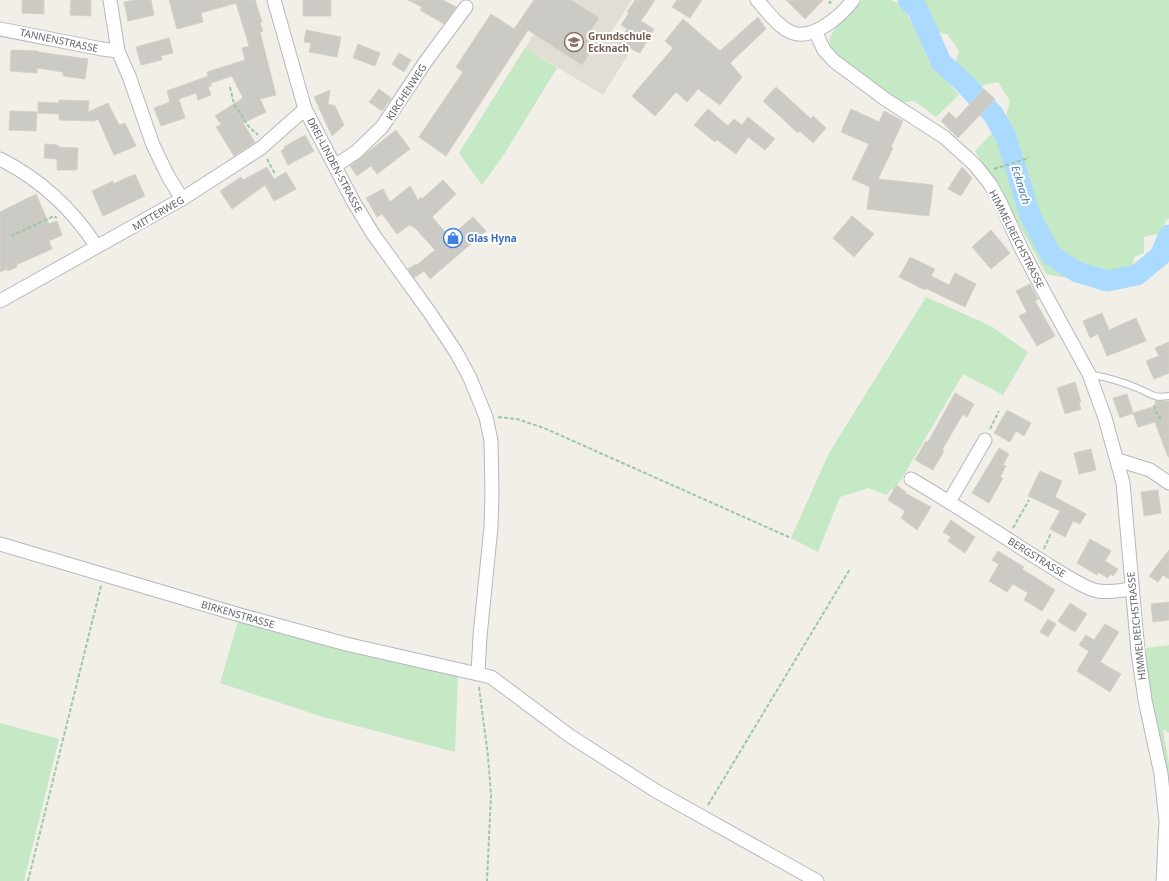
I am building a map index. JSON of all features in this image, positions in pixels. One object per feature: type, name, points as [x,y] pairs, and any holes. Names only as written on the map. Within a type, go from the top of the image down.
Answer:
[{"type":"street","points":[[110,0],[118,51],[129,76],[153,145],[168,176],[182,199]]},
{"type":"street","name":"DREI-LINDEN-STRASSE","points":[[274,0],[305,110],[353,202],[373,234],[456,352],[470,378],[486,417],[491,441],[491,508],[478,673]]},
{"type":"street","points":[[757,0],[784,28],[794,34],[805,34],[827,25],[838,17],[852,0]]},
{"type":"street","name":"KIRCHENWEG","points":[[335,166],[356,152],[382,127],[426,61],[466,7]]},
{"type":"street","name":"TANNENSTRASSE","points":[[0,29],[102,50],[118,51]]},
{"type":"street","name":"HIMMELREICHSTRASSE","points":[[815,31],[824,50],[834,62],[885,99],[944,137],[975,165],[990,184],[1001,204],[1024,255],[1089,374],[1105,418],[1118,460],[1123,483],[1127,515],[1131,589],[1138,652],[1145,700],[1162,782],[1166,821],[1163,881]]},
{"type":"street","name":"MITTERWEG","points":[[0,301],[182,199],[263,146],[305,110]]},
{"type":"street","points":[[0,159],[33,179],[53,194],[85,228],[97,247]]},
{"type":"street","points":[[949,502],[985,440]]},
{"type":"street","points":[[1118,460],[1150,470],[1169,483]]},
{"type":"street","name":"BERGSTRASSE","points":[[911,480],[1090,589],[1099,592],[1131,589]]},
{"type":"street","name":"BIRKENSTRASSE","points":[[0,544],[240,615],[346,644],[491,677],[570,736],[656,791],[817,881]]},
{"type":"lane","points":[[1089,374],[1104,376],[1138,388],[1154,397],[1169,396]]},
{"type":"path","points":[[829,1],[830,3],[833,0]]},
{"type":"path","points":[[230,87],[234,104],[263,146],[276,174]]},
{"type":"path","points":[[1005,166],[1029,158]]},
{"type":"path","points":[[11,236],[54,216],[66,222],[76,218]]},
{"type":"path","points":[[1149,394],[1157,414],[1162,420]]},
{"type":"path","points":[[985,440],[999,411]]},
{"type":"path","points":[[486,417],[517,419],[544,428],[791,538]]},
{"type":"path","points":[[1007,539],[1029,500]]},
{"type":"path","points":[[1038,558],[1051,533]]},
{"type":"path","points":[[701,817],[850,569]]},
{"type":"path","points":[[28,881],[64,740],[97,600]]},
{"type":"path","points":[[478,673],[491,795],[487,881]]},
{"type":"shaded area","name":"Grundschule Ecknach","points":[[534,0],[632,0],[609,35],[631,50],[603,95],[525,48],[549,10]]},
{"type":"green space","points":[[862,0],[891,0],[900,4],[914,25],[929,62],[959,95],[936,117],[914,101],[902,102],[897,100],[868,81],[837,56],[831,47],[830,37],[832,33]]},
{"type":"green space","points":[[915,0],[1169,0],[1169,218],[1165,222],[1161,233],[1144,237],[1144,253],[1134,257],[1133,268],[1125,287],[1108,286],[1046,274],[1011,210],[975,151],[1005,120],[1010,101],[998,82],[980,86],[955,64],[959,51],[947,34],[938,32],[936,37],[922,6]]},
{"type":"green space","points":[[525,48],[557,68],[505,153],[482,185],[459,153]]},
{"type":"green space","points":[[926,297],[991,326],[1028,352],[1003,395],[963,374],[901,480],[886,495],[869,488],[840,497],[818,552],[791,538],[829,453]]},
{"type":"green space","points":[[239,618],[458,675],[455,752],[323,717],[220,683]]},
{"type":"green space","points":[[1169,645],[1169,733],[1163,729],[1169,764],[1169,803],[1144,656],[1146,648]]},
{"type":"green space","points":[[0,723],[59,739],[24,881],[0,881]]},
{"type":"building","points":[[22,0],[44,0],[44,14],[22,13]]},
{"type":"building","points":[[71,0],[91,0],[91,16],[70,15]]},
{"type":"building","points":[[134,0],[151,0],[154,15],[128,21],[124,2]]},
{"type":"building","points":[[169,0],[255,0],[262,22],[260,23],[263,31],[260,32],[276,95],[260,99],[266,112],[243,123],[255,142],[234,156],[216,127],[221,124],[215,116],[243,98],[232,76],[211,83],[210,82],[212,85],[208,87],[211,95],[198,100],[196,93],[179,99],[185,118],[161,126],[154,108],[170,102],[167,91],[208,76],[207,72],[245,60],[242,48],[249,46],[236,3],[201,13],[203,22],[177,29]]},
{"type":"building","points":[[303,0],[331,0],[331,16],[303,16]]},
{"type":"building","points":[[408,0],[443,0],[456,7],[444,24],[420,10],[422,7]]},
{"type":"building","points":[[534,0],[571,0],[599,18],[588,35],[597,41],[582,65],[528,30],[446,156],[419,137],[463,72],[456,67],[491,14],[514,29]]},
{"type":"building","points":[[635,0],[655,0],[641,21],[654,29],[640,53],[619,43],[627,29],[621,25]]},
{"type":"building","points":[[677,0],[702,0],[690,18],[672,7]]},
{"type":"building","points":[[786,0],[823,0],[805,19]]},
{"type":"building","points":[[758,17],[766,29],[730,63],[742,77],[720,105],[698,89],[687,102],[676,92],[655,116],[632,96],[673,48],[665,41],[683,19],[720,51]]},
{"type":"building","points":[[306,30],[341,37],[337,57],[309,52],[311,43],[304,42]]},
{"type":"building","points":[[169,38],[173,53],[161,56],[162,60],[141,65],[136,47]]},
{"type":"building","points":[[358,44],[380,53],[375,66],[353,58]]},
{"type":"building","points":[[11,50],[38,51],[88,59],[85,79],[63,76],[63,72],[37,68],[37,73],[10,71]]},
{"type":"building","points":[[399,53],[411,60],[404,72],[392,64]]},
{"type":"building","points":[[776,87],[811,119],[813,116],[826,128],[813,143],[800,131],[798,133],[763,101]]},
{"type":"building","points":[[379,89],[391,98],[382,111],[369,102]]},
{"type":"building","points":[[984,89],[995,99],[958,138],[941,121],[949,112],[956,119]]},
{"type":"building","points":[[330,90],[328,104],[335,106],[344,125],[332,136],[314,97]]},
{"type":"building","points":[[59,100],[89,101],[88,112],[108,103],[119,125],[125,123],[136,146],[114,155],[98,119],[94,121],[59,120],[59,114],[38,113],[38,102],[59,103]]},
{"type":"building","points":[[708,109],[728,126],[734,119],[742,125],[748,117],[775,139],[765,150],[748,137],[736,154],[717,140],[715,142],[694,125]]},
{"type":"building","points":[[851,109],[879,122],[884,111],[903,121],[891,147],[893,148],[878,179],[933,185],[929,216],[867,209],[870,187],[852,179],[869,144],[841,132]]},
{"type":"building","points":[[10,111],[37,112],[36,131],[9,130]]},
{"type":"building","points":[[396,130],[410,149],[377,174],[371,166],[357,176],[350,166]]},
{"type":"building","points":[[305,135],[314,151],[288,165],[281,151],[285,148],[284,147]]},
{"type":"building","points":[[45,144],[58,145],[58,147],[78,148],[77,170],[57,170],[57,159],[44,158]]},
{"type":"building","points":[[267,167],[274,179],[286,172],[296,189],[274,201],[265,185],[232,209],[220,191],[241,177],[243,180]]},
{"type":"building","points":[[962,167],[972,178],[961,196],[948,189]]},
{"type":"building","points":[[135,174],[145,196],[103,216],[92,191],[113,181],[113,184]]},
{"type":"building","points":[[443,180],[456,194],[432,217],[450,237],[473,217],[486,231],[430,279],[424,271],[414,278],[408,269],[416,264],[417,265],[435,250],[415,228],[409,225],[397,234],[382,214],[377,217],[366,198],[383,189],[390,202],[410,186],[418,200],[421,197],[422,199]]},
{"type":"building","points":[[36,194],[49,224],[57,221],[62,235],[49,241],[52,249],[16,265],[17,267],[8,271],[7,269],[0,272],[0,212]]},
{"type":"building","points":[[852,216],[874,234],[854,257],[833,238]]},
{"type":"building","points":[[991,230],[1010,253],[991,269],[972,247]]},
{"type":"building","points":[[910,257],[935,269],[931,276],[949,285],[955,273],[976,284],[965,307],[899,277]]},
{"type":"building","points":[[1030,284],[1038,299],[1035,301],[1055,336],[1037,346],[1019,316],[1027,312],[1016,291]]},
{"type":"building","points":[[1102,313],[1109,330],[1136,318],[1146,341],[1107,356],[1098,334],[1090,338],[1083,321]]},
{"type":"building","points":[[1169,342],[1169,373],[1154,379],[1146,361],[1159,356],[1155,348]]},
{"type":"building","points":[[1075,382],[1081,402],[1079,403],[1081,409],[1065,414],[1057,388]]},
{"type":"building","points":[[955,393],[974,404],[967,417],[963,414],[942,450],[944,451],[933,470],[915,460],[926,441],[928,442]]},
{"type":"building","points":[[1127,394],[1133,413],[1120,418],[1113,398]]},
{"type":"building","points":[[1155,401],[1169,401],[1169,457],[1155,422],[1138,427],[1133,413],[1156,406]]},
{"type":"building","points":[[1007,410],[1031,423],[1024,436],[1016,431],[1010,442],[994,433]]},
{"type":"building","points":[[999,448],[1009,454],[1003,465],[1006,466],[1000,477],[1003,478],[989,503],[972,493]]},
{"type":"building","points":[[1091,449],[1096,470],[1079,474],[1074,453]]},
{"type":"building","points":[[1040,471],[1062,481],[1055,497],[1086,514],[1080,524],[1073,521],[1065,537],[1050,529],[1060,511],[1028,496]]},
{"type":"building","points":[[896,485],[906,492],[905,493],[931,507],[917,530],[901,518],[905,511],[888,500]]},
{"type":"building","points":[[1158,490],[1161,513],[1144,516],[1141,492]]},
{"type":"building","points":[[951,520],[975,537],[965,553],[948,541],[951,537],[943,532]]},
{"type":"building","points":[[1090,539],[1111,551],[1105,561],[1118,569],[1113,576],[1110,574],[1108,578],[1098,572],[1097,575],[1077,563]]},
{"type":"building","points":[[1169,550],[1169,579],[1163,575],[1158,582],[1149,576]]},
{"type":"building","points":[[998,551],[1024,567],[1022,569],[1055,590],[1042,611],[1024,600],[1028,593],[1013,584],[1007,592],[989,581],[999,564],[992,560]]},
{"type":"building","points":[[1169,602],[1169,620],[1153,622],[1151,604]]},
{"type":"building","points":[[1070,603],[1087,614],[1075,632],[1058,621]]},
{"type":"building","points":[[1048,619],[1056,624],[1048,637],[1040,632]]},
{"type":"building","points":[[1105,624],[1119,632],[1100,662],[1121,674],[1110,692],[1077,671],[1089,651],[1079,645],[1086,635],[1094,640]]},
{"type":"waterway","name":"Ecknach","points":[[908,0],[918,10],[941,62],[964,83],[993,114],[1006,137],[1030,215],[1051,255],[1077,272],[1107,281],[1137,275],[1160,256],[1169,235]]},
{"type":"place","name":"Grundschule Ecknach","points":[[574,42]]},
{"type":"place","name":"Glas Hyna","points":[[453,238]]}]
